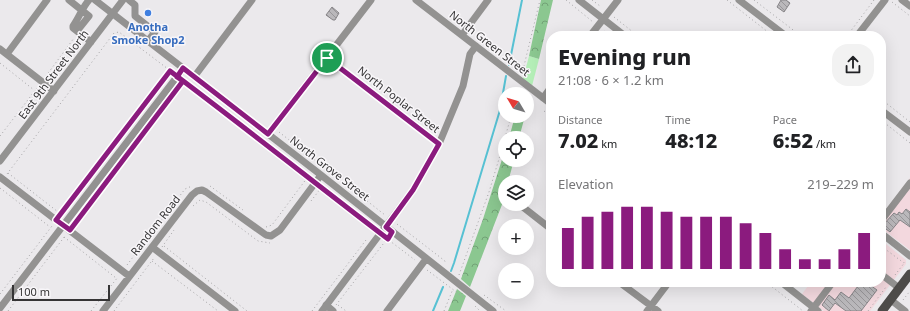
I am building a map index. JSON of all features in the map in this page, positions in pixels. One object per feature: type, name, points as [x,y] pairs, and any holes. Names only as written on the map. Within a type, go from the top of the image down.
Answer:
[{"type":"main road","points":[[882,311],[910,274]]},
{"type":"street","points":[[7,54],[48,0]]},
{"type":"street","points":[[69,0],[82,11]]},
{"type":"street","points":[[89,0],[84,6],[73,28],[91,42]]},
{"type":"street","name":"North Grove Street","points":[[95,0],[321,175],[493,311]]},
{"type":"street","name":"East 9th Street North","points":[[0,161],[123,0]]},
{"type":"street","points":[[129,0],[135,5],[135,16],[155,32],[148,41]]},
{"type":"street","points":[[194,77],[252,0]]},
{"type":"street","points":[[268,134],[371,0]]},
{"type":"street","name":"North Green Street","points":[[416,0],[546,100]]},
{"type":"street","points":[[462,35],[488,0]]},
{"type":"street","points":[[579,0],[619,31]]},
{"type":"street","points":[[594,31],[618,0]]},
{"type":"street","points":[[739,0],[779,31]]},
{"type":"street","points":[[861,31],[885,0]]},
{"type":"street","points":[[902,0],[910,6]]},
{"type":"street","points":[[333,311],[324,308],[381,234],[383,225],[413,190],[439,144],[463,86],[470,54],[476,46]]},
{"type":"street","points":[[0,49],[54,91]]},
{"type":"street","name":"North Poplar Street","points":[[327,58],[439,144]]},
{"type":"street","points":[[0,308],[183,68]]},
{"type":"street","points":[[543,98],[546,94]]},
{"type":"street","points":[[886,114],[910,132]]},
{"type":"street","name":"Random Road","points":[[105,310],[129,276],[192,195],[197,191],[202,190],[206,192],[266,235],[271,236],[280,230],[321,175]]},
{"type":"street","points":[[1,178],[129,276]]},
{"type":"street","points":[[886,214],[910,183]]},
{"type":"street","points":[[528,211],[546,225]]},
{"type":"street","points":[[886,237],[910,256]]},
{"type":"street","points":[[152,247],[235,311]]},
{"type":"street","points":[[387,311],[426,259]]},
{"type":"street","points":[[886,278],[899,288]]},
{"type":"street","points":[[625,287],[649,308],[658,311]]},
{"type":"street","points":[[649,308],[665,287]]},
{"type":"street","points":[[787,287],[814,310],[830,287]]},
{"type":"street","points":[[891,300],[905,311]]},
{"type":"path","points":[[519,87],[540,0]]},
{"type":"path","points":[[566,0],[590,20]]},
{"type":"path","points":[[592,0],[600,6]]},
{"type":"path","points":[[727,0],[767,31]]},
{"type":"path","points":[[754,0],[794,31]]},
{"type":"path","points":[[851,31],[874,0]]},
{"type":"path","points":[[889,0],[910,16]]},
{"type":"path","points":[[614,17],[632,31]]},
{"type":"path","points":[[1,178],[114,33],[119,32],[453,290],[465,297]]},
{"type":"path","points":[[0,63],[34,91]]},
{"type":"path","points":[[0,294],[170,71]]},
{"type":"path","points":[[8,311],[174,94]]},
{"type":"path","points":[[886,103],[910,122]]},
{"type":"path","points":[[886,124],[910,143]]},
{"type":"path","points":[[456,282],[489,192],[498,162]]},
{"type":"path","points":[[267,227],[272,225],[308,177]]},
{"type":"path","points":[[91,311],[185,189],[197,184]]},
{"type":"path","points":[[205,184],[219,191],[243,209]]},
{"type":"path","points":[[308,205],[322,188]]},
{"type":"path","points":[[193,206],[200,200],[206,202],[258,241],[266,244],[274,243]]},
{"type":"path","points":[[383,225],[386,215]]},
{"type":"path","points":[[346,311],[337,304],[398,225]]},
{"type":"path","points":[[114,311],[176,228]]},
{"type":"path","points":[[312,311],[366,241]]},
{"type":"path","points":[[163,245],[247,311]]},
{"type":"path","points":[[886,250],[904,264]]},
{"type":"path","points":[[152,260],[218,311]]},
{"type":"path","points":[[772,287],[803,311]]},
{"type":"path","points":[[444,311],[453,290]]},
{"type":"path","points":[[475,306],[480,311]]},
{"type":"shaded area","points":[[910,178],[910,250],[886,232],[886,209]]},
{"type":"shaded area","points":[[886,244],[906,260],[906,264],[870,311],[824,311],[802,294],[807,287],[886,287]]},
{"type":"green space","points":[[541,0],[553,0],[539,59],[529,56]]},
{"type":"green space","points":[[529,56],[539,59],[532,86],[523,79]]},
{"type":"green space","points":[[513,123],[523,123],[521,131],[511,131]]},
{"type":"green space","points":[[500,167],[512,167],[510,175],[498,175],[498,211],[500,211],[470,287],[461,279],[483,219]]},
{"type":"green space","points":[[457,289],[466,296],[460,311],[448,311]]},
{"type":"building","points":[[781,0],[786,0],[790,3],[784,12],[777,7]]},
{"type":"building","points":[[332,7],[339,13],[335,20],[326,15]]},
{"type":"building","points":[[906,209],[910,212],[910,227],[900,220],[890,232],[886,229],[886,222],[894,213],[897,215],[899,212],[902,214]]},
{"type":"building","points":[[857,287],[873,287],[877,290],[861,311],[846,311],[835,303],[829,311],[822,305],[829,295],[835,300],[841,292],[849,298]]},
{"type":"waterway","points":[[509,65],[522,0]]},
{"type":"waterway","points":[[451,271],[500,110],[506,76]]},
{"type":"waterway","points":[[433,311],[443,287]]},
{"type":"place","name":"Anotha Smoke Shop2","points":[[148,13]]},
{"type":"route","points":[[327,58],[268,134],[183,68],[177,77],[183,81],[70,230],[56,220],[170,71],[177,77],[222,111],[388,239],[392,232],[386,227],[413,190],[439,144],[327,58]]}]
